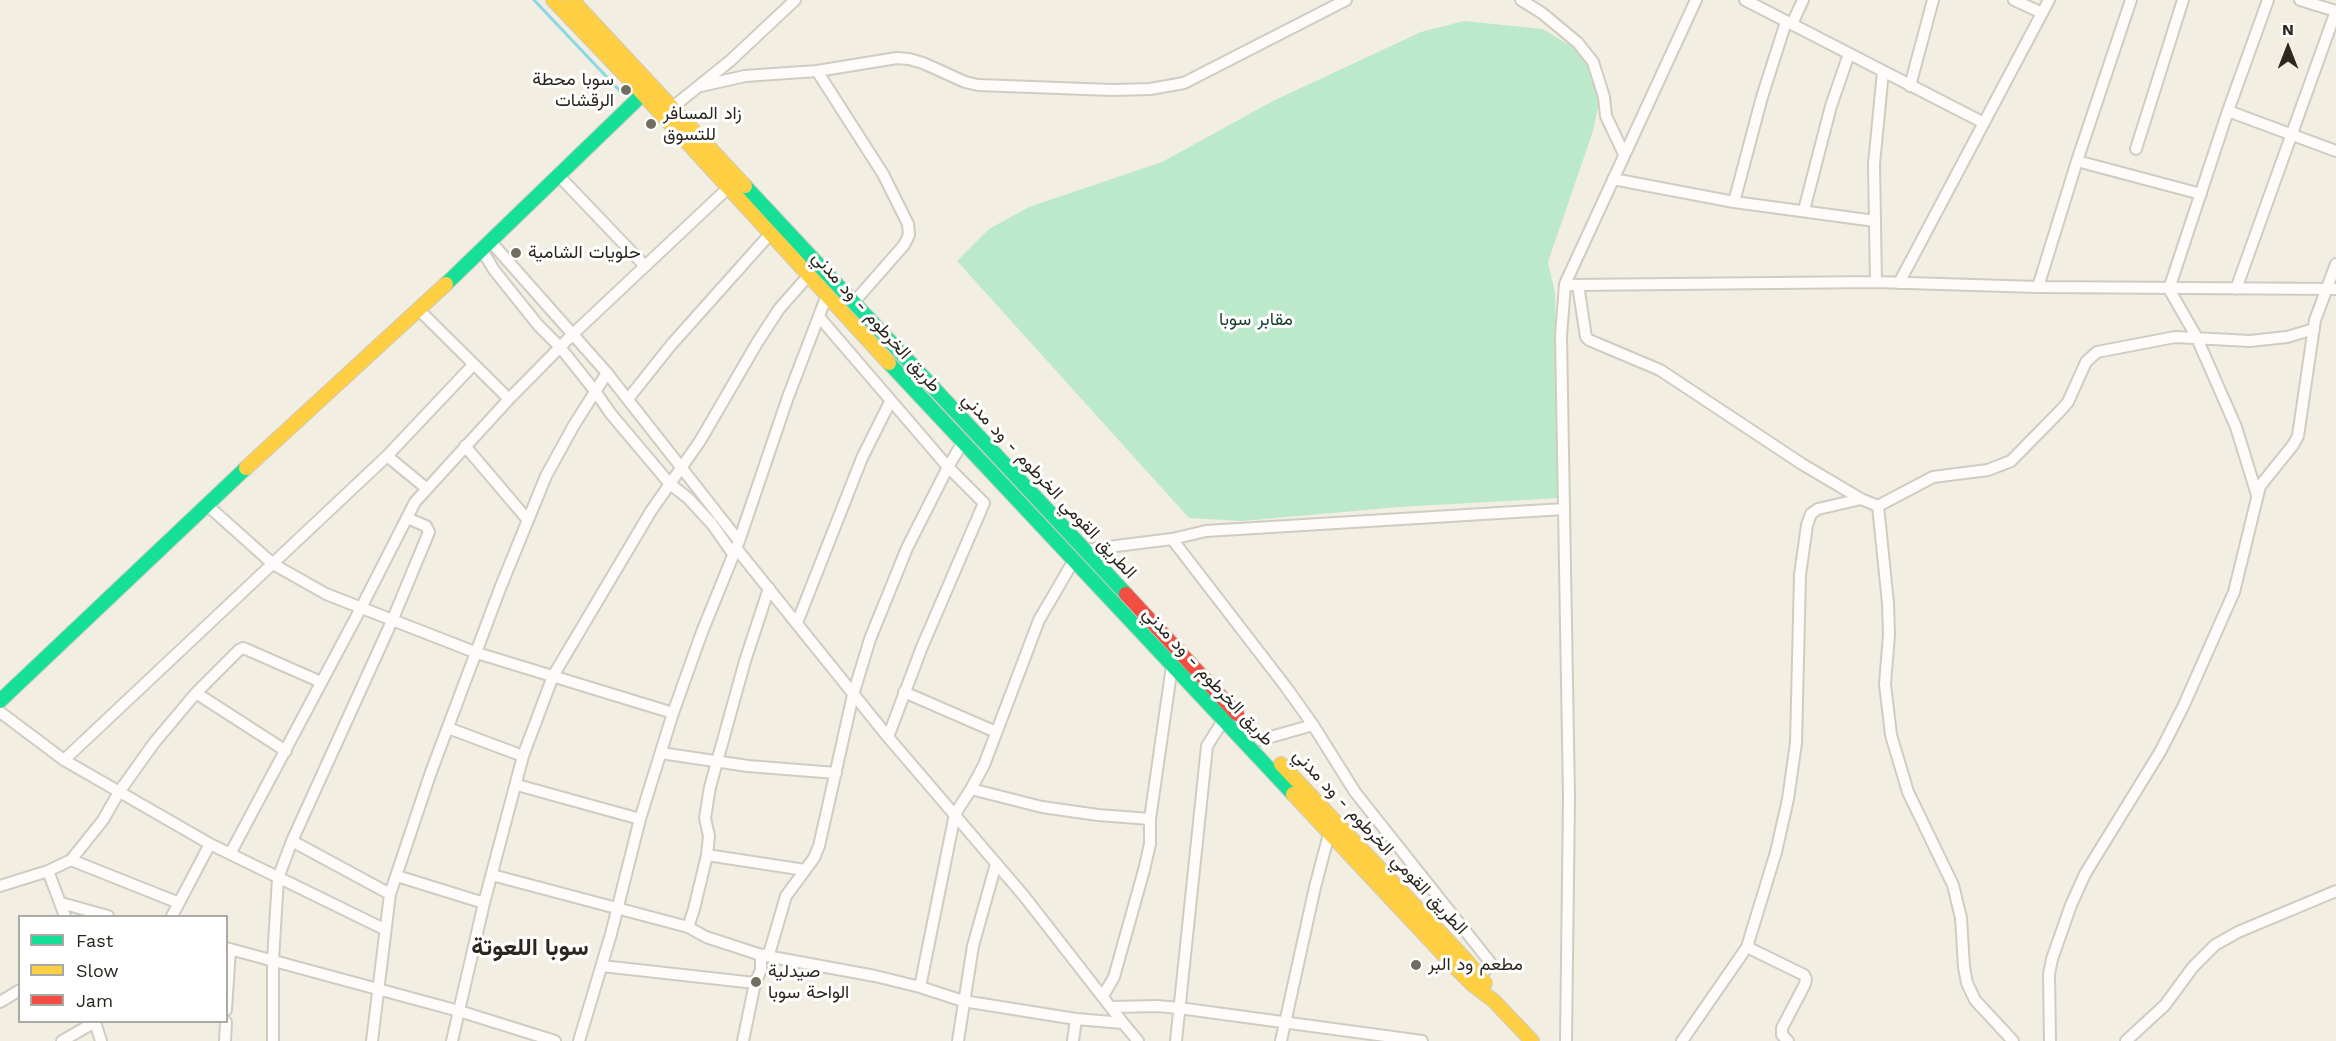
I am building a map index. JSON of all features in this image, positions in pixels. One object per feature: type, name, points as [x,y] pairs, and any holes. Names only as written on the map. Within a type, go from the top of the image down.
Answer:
[{"type":"main road","name":"الطريق القومي الخرطوم - ود مدني","points":[[553,0],[648,90]]},
{"type":"main road","name":"الطريق القومي الخرطوم - ود مدني","points":[[572,0],[667,112],[854,302],[1260,740],[1532,1041]]},
{"type":"main road","points":[[0,701],[486,246],[648,90]]},
{"type":"main road","name":"طريق الخرطوم - ود مدني","points":[[667,112],[728,188],[963,442],[1329,834],[1478,982]]},
{"type":"street","points":[[667,112],[730,61],[795,0]]},
{"type":"street","points":[[701,86],[745,76],[817,71],[885,59],[909,59],[978,86],[1150,89],[1184,83],[1346,0]]},
{"type":"street","points":[[1521,0],[1542,12],[1578,43],[1593,62],[1604,97],[1606,116],[1624,154]]},
{"type":"street","points":[[1566,1041],[1569,797],[1562,336],[1564,284],[1696,0]]},
{"type":"street","points":[[1745,0],[1984,123]]},
{"type":"street","points":[[1734,202],[1762,97],[1789,23],[1803,0]]},
{"type":"street","points":[[1910,86],[1933,0]]},
{"type":"street","points":[[2014,0],[2042,12]]},
{"type":"street","points":[[1899,283],[2049,0]]},
{"type":"street","points":[[2038,287],[2131,0]]},
{"type":"street","points":[[2136,148],[2183,0]]},
{"type":"street","points":[[2257,495],[2236,427],[2196,336],[2169,289],[2228,111],[2268,0]]},
{"type":"street","points":[[2236,289],[2336,11],[2300,0]]},
{"type":"street","points":[[1804,210],[1831,106],[1849,54]]},
{"type":"street","points":[[817,71],[883,174],[908,224],[909,235],[904,245],[854,302]]},
{"type":"street","points":[[1876,282],[1874,164],[1882,72]]},
{"type":"street","points":[[2228,111],[2336,151]]},
{"type":"street","points":[[2077,161],[2201,194]]},
{"type":"street","points":[[560,176],[645,266]]},
{"type":"street","points":[[1613,179],[1734,202],[1875,220]]},
{"type":"street","points":[[230,854],[415,502],[508,399],[573,334],[728,188]]},
{"type":"street","points":[[628,399],[671,345],[771,233]]},
{"type":"street","points":[[486,246],[573,334],[607,373],[681,469],[736,548],[888,737],[996,864],[1138,1041]]},
{"type":"street","points":[[486,246],[494,270],[538,326],[560,347],[610,414],[670,484],[736,548]]},
{"type":"street","points":[[2050,1041],[2049,974],[2071,904],[2085,874],[2160,752],[2183,707],[2234,592],[2257,495],[2265,478],[2298,436],[2314,329],[2331,289],[2336,264]]},
{"type":"street","points":[[452,1041],[484,903],[517,786],[523,756],[553,676],[651,511],[700,441],[757,343],[779,309],[809,275]]},
{"type":"street","points":[[1564,284],[1876,282],[2038,287],[2331,289]]},
{"type":"street","points":[[1578,285],[1586,337],[1589,340],[1660,370],[1802,464],[1861,499],[1878,506]]},
{"type":"street","points":[[579,1041],[602,966],[640,819],[673,712],[736,548],[788,397],[827,296]]},
{"type":"street","points":[[418,309],[508,399]]},
{"type":"street","points":[[820,318],[890,402],[948,467],[984,503],[904,692],[888,737]]},
{"type":"street","points":[[1878,506],[1933,477],[1988,470],[2011,461],[2068,402],[2086,362],[2097,352],[2160,339],[2196,336],[2235,341],[2267,340],[2288,337],[2314,329]]},
{"type":"street","points":[[868,374],[882,355]]},
{"type":"street","points":[[64,760],[387,456],[473,365]]},
{"type":"street","points":[[372,1041],[390,894],[448,728],[527,519],[546,476],[607,373]]},
{"type":"street","points":[[797,623],[862,458],[890,402]]},
{"type":"street","points":[[761,955],[769,954],[786,896],[814,858],[819,846],[853,694],[888,593],[948,467],[963,442]]},
{"type":"street","points":[[465,446],[527,519]]},
{"type":"street","points":[[387,456],[426,488]]},
{"type":"street","points":[[1682,1041],[1747,947],[1776,852],[1788,798],[1796,743],[1800,575],[1807,525],[1811,514],[1818,509],[1861,499]]},
{"type":"street","points":[[207,505],[273,564],[326,594],[477,653],[673,712]]},
{"type":"street","points":[[1878,506],[1888,603],[1889,635],[1885,684],[1891,735],[1908,792],[1953,885],[1962,918],[1967,983],[1975,1000],[2013,1041]]},
{"type":"street","points":[[1084,550],[1172,539],[1206,531],[1564,509]]},
{"type":"street","points":[[273,1041],[273,960],[278,878],[292,841],[392,621],[429,532],[426,526],[407,518]]},
{"type":"street","points":[[1172,539],[1313,725],[1355,792],[1490,962],[1478,982]]},
{"type":"street","points":[[920,987],[955,814],[972,789],[1039,621],[1055,589],[1074,560]]},
{"type":"street","points":[[688,927],[706,855],[709,836],[705,818],[716,761],[769,588]]},
{"type":"street","points":[[0,886],[48,872],[71,860],[103,820],[119,792],[154,743],[196,693],[239,650],[243,648],[321,682]]},
{"type":"street","points":[[1103,996],[1114,976],[1150,844],[1150,819],[1172,666]]},
{"type":"street","points":[[904,692],[996,732]]},
{"type":"street","points":[[196,693],[286,751]]},
{"type":"street","points":[[0,712],[64,760],[210,844],[384,929]]},
{"type":"street","points":[[1176,1041],[1207,746],[1224,719]]},
{"type":"street","points":[[1260,740],[1313,725]]},
{"type":"street","points":[[448,728],[523,756]]},
{"type":"street","points":[[661,753],[748,766],[836,773]]},
{"type":"street","points":[[517,786],[640,819]]},
{"type":"street","points":[[972,789],[1042,807],[1150,819]]},
{"type":"street","points":[[1281,1041],[1315,886],[1329,834]]},
{"type":"street","points":[[292,841],[390,894]]},
{"type":"street","points":[[173,915],[210,844]]},
{"type":"street","points":[[706,855],[805,870]]},
{"type":"street","points":[[71,860],[179,903]]},
{"type":"street","points":[[958,1041],[973,946],[996,864]]},
{"type":"street","points":[[48,872],[65,915]]},
{"type":"street","points":[[492,875],[688,927],[706,937],[761,955],[920,987],[963,1000],[1076,1019],[1124,1023]]},
{"type":"street","points":[[397,876],[484,903]]},
{"type":"street","points":[[2126,1041],[2165,1005],[2193,967],[2215,945],[2238,932],[2336,891]]},
{"type":"street","points":[[61,903],[104,915]]},
{"type":"street","points":[[1747,947],[1804,975],[1806,979],[1782,1028],[1782,1035],[1788,1041]]},
{"type":"street","points":[[228,949],[378,988],[555,1041]]},
{"type":"street","points":[[743,1041],[755,983],[761,970],[761,955]]},
{"type":"street","points":[[602,966],[755,983]]},
{"type":"street","points":[[0,1002],[18,991]]},
{"type":"street","points":[[1112,1007],[1179,1008],[1422,1041]]},
{"type":"street","points":[[1072,1041],[1076,1019]]},
{"type":"street","points":[[62,1041],[93,1023]]},
{"type":"street","points":[[95,1023],[101,1041]]},
{"type":"street","points":[[225,1041],[226,1023]]},
{"type":"green space","name":"مقابر سوبا","points":[[1464,21],[1543,29],[1569,45],[1585,59],[1597,85],[1599,102],[1593,131],[1548,262],[1555,293],[1559,498],[1399,507],[1242,521],[1189,518],[957,261],[989,229],[1029,207],[1162,162],[1273,101],[1421,32]]},
{"type":"waterway","points":[[534,0],[620,91]]},
{"type":"traffic: fast","points":[[446,284],[648,89]]},
{"type":"traffic: fast","points":[[745,186],[1126,594]]},
{"type":"traffic: fast","points":[[889,363],[1293,794]]},
{"type":"traffic: fast","points":[[0,701],[246,468]]},
{"type":"traffic: slow","points":[[553,0],[643,94],[889,363]]},
{"type":"traffic: slow","points":[[572,0],[745,186]]},
{"type":"traffic: slow","points":[[246,468],[446,284]]},
{"type":"traffic: slow","points":[[1281,764],[1485,983]]},
{"type":"traffic: slow","points":[[1293,794],[1457,969],[1494,1001],[1532,1041]]},
{"type":"traffic: jam","points":[[1126,594],[1237,714]]},
{"type":"place","name":"سوبا محطة الرقشات","points":[[626,90]]},
{"type":"place","name":"زاد المسافر للتسوق","points":[[651,124]]},
{"type":"place","name":"حلويات الشامية","points":[[516,253]]},
{"type":"place","name":"مطعم ود البر","points":[[1416,965]]},
{"type":"place","name":"صيدلية الواحة سوبا","points":[[756,982]]},
{"type":"district","name":"سوبا اللعوتة","points":[[530,948]]}]
